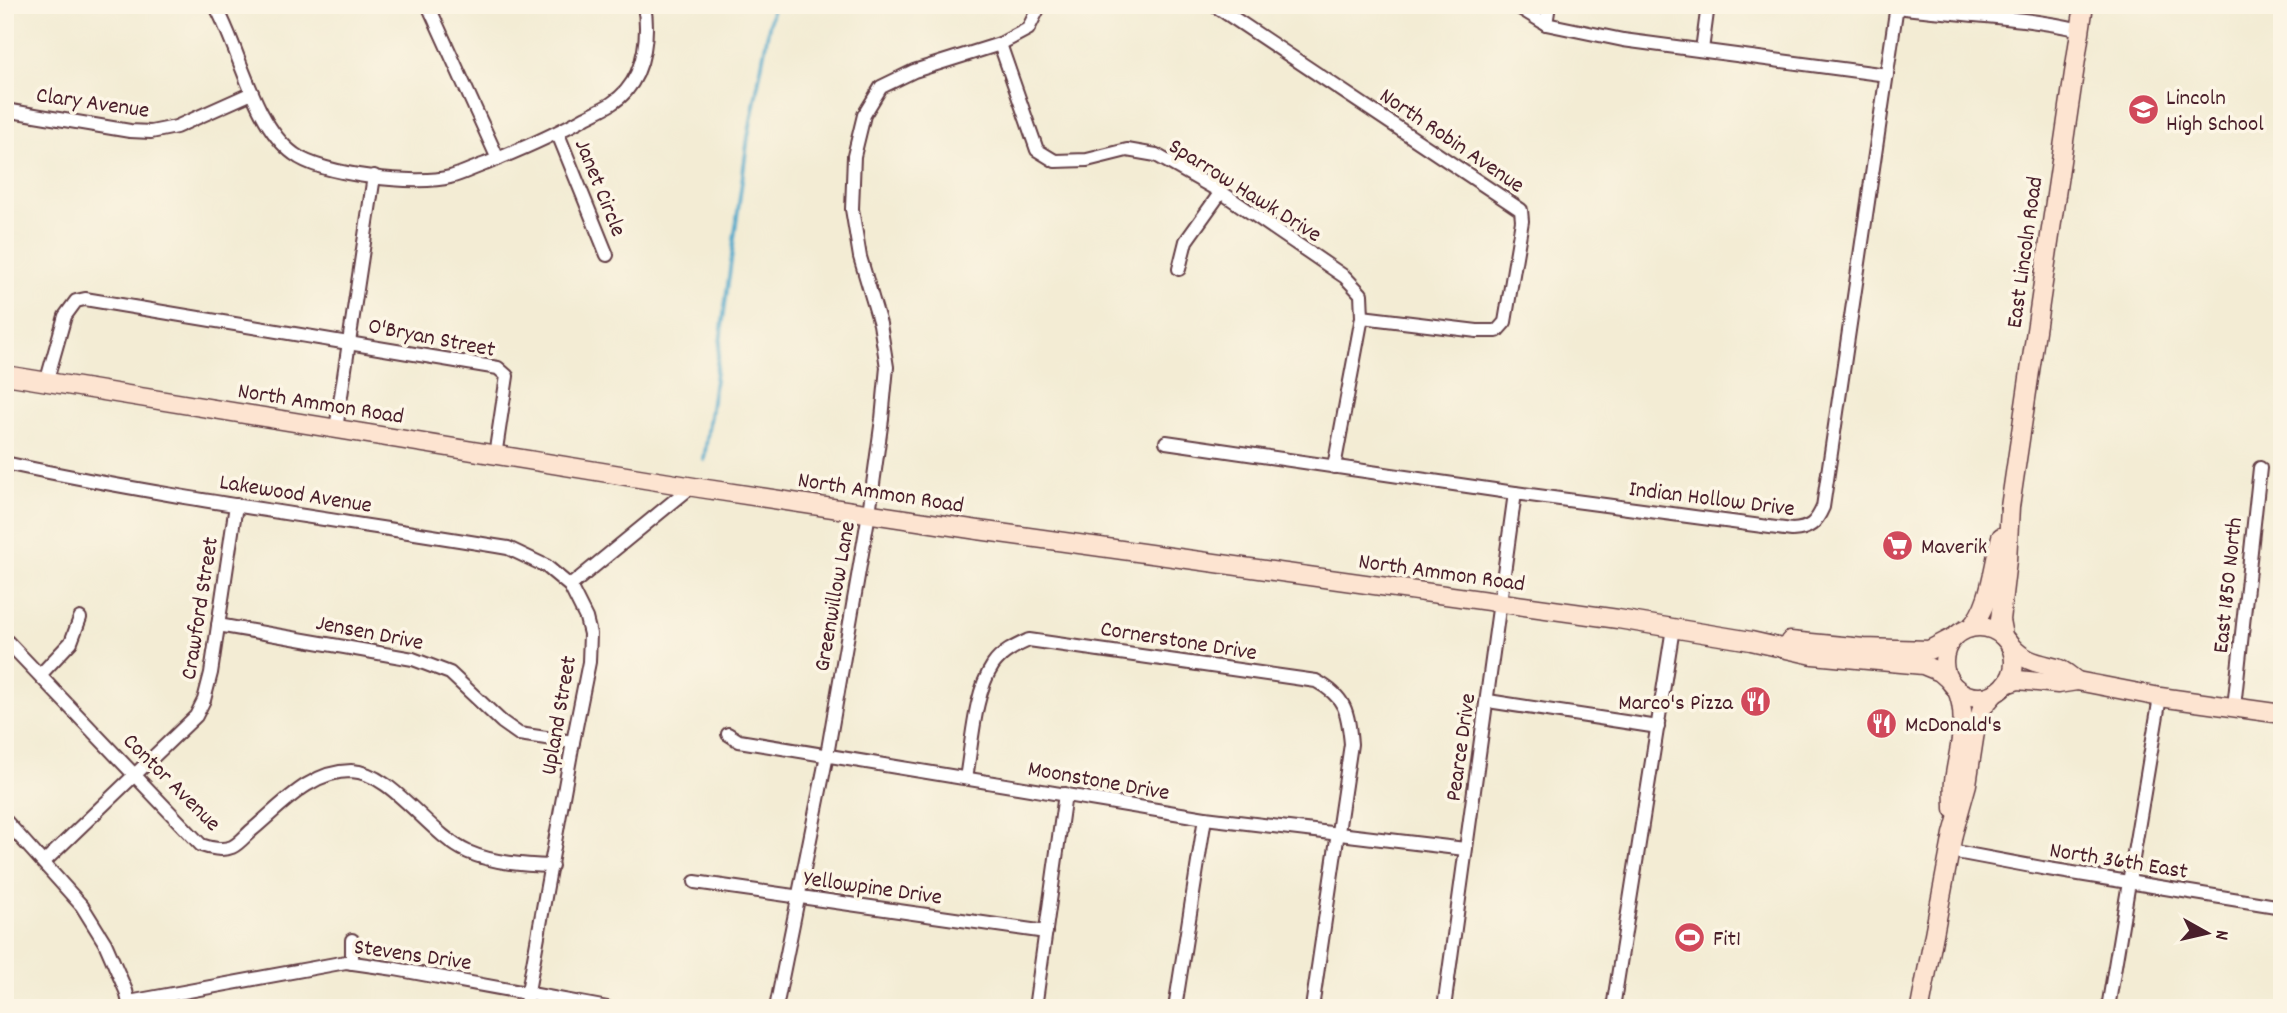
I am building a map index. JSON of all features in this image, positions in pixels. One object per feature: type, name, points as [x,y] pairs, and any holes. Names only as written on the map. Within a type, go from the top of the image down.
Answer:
[{"type":"main road","name":"East Lincoln Road","points":[[2007,641],[2000,620],[2010,507],[2084,5]]},
{"type":"main road","name":"North Ammon Road","points":[[5,375],[691,487],[1673,628],[1813,655],[1923,665],[1940,672],[1952,684]]},
{"type":"main road","name":"East Lincoln Road","points":[[1964,631],[1976,621],[1984,604],[2010,507]]},
{"type":"main road","points":[[1952,842],[1954,784],[1964,715],[1961,700],[1945,670],[1947,648],[1964,631],[1982,627],[1993,629],[2021,657],[2043,666],[2060,669],[2077,681]]},
{"type":"main road","name":"North Ammon Road","points":[[1751,641],[1928,650],[1964,631]]},
{"type":"main road","points":[[1920,1008],[1952,842],[1967,784],[1975,732],[1982,708],[2014,670],[2014,658],[2007,641]]},
{"type":"main road","points":[[1952,684],[1965,694],[1977,697],[2018,680],[2058,684],[2077,681],[2160,697],[2282,714]]},
{"type":"street","points":[[215,5],[252,93],[282,144],[296,156],[316,166],[414,181],[449,178],[558,134],[610,106],[626,90],[640,69],[646,32],[644,5]]},
{"type":"street","points":[[428,5],[498,159]]},
{"type":"street","name":"Greenwillow Lane","points":[[776,1008],[827,755],[869,513],[882,419],[887,367],[880,324],[860,257],[852,209],[854,156],[864,115],[881,87],[914,71],[1000,44],[1027,29],[1040,5]]},
{"type":"street","name":"North Robin Avenue","points":[[1214,5],[1521,210],[1522,221],[1505,322],[1497,331],[1362,317]]},
{"type":"street","points":[[1515,5],[1546,24],[1623,40],[1887,75]]},
{"type":"street","points":[[1546,24],[1549,5]]},
{"type":"street","points":[[1702,50],[1708,5]]},
{"type":"street","points":[[1897,6],[1956,15],[1992,16],[2081,30]]},
{"type":"street","name":"Indian Hollow Drive","points":[[1166,442],[1516,493],[1792,530],[1807,529],[1816,521],[1823,507],[1897,6]]},
{"type":"street","points":[[2282,35],[2282,43]]},
{"type":"street","name":"Sparrow Hawk Drive","points":[[1000,44],[1037,150],[1055,161],[1087,160],[1127,150],[1156,155],[1221,192],[1345,277],[1361,294],[1362,317],[1334,467]]},
{"type":"street","name":"Clary Avenue","points":[[5,110],[130,131],[151,132],[176,127],[252,93]]},
{"type":"street","name":"Janet Circle","points":[[558,134],[607,256]]},
{"type":"street","name":"O'Bryan Street","points":[[336,429],[374,176]]},
{"type":"street","points":[[1179,269],[1186,241],[1221,192]]},
{"type":"street","points":[[46,383],[65,316],[76,301],[85,299],[350,342]]},
{"type":"street","name":"O'Bryan Street","points":[[350,342],[498,368],[507,376],[495,456]]},
{"type":"street","name":"Lakewood Avenue","points":[[5,463],[236,505],[508,548],[546,566],[570,586]]},
{"type":"street","name":"East 1850 North","points":[[2234,707],[2260,468]]},
{"type":"street","points":[[570,586],[691,487]]},
{"type":"street","name":"Pearce Drive","points":[[1444,1008],[1516,493]]},
{"type":"street","name":"Crawford Street","points":[[44,862],[196,716],[204,700],[211,673],[236,505]]},
{"type":"street","name":"Upland Street","points":[[525,1008],[589,662],[590,634],[586,618],[570,586]]},
{"type":"street","points":[[41,674],[71,642],[80,618]]},
{"type":"street","name":"Jensen Drive","points":[[218,625],[413,659],[450,673],[502,722],[519,734],[573,742]]},
{"type":"street","points":[[1613,1008],[1673,628]]},
{"type":"street","name":"Contor Avenue","points":[[5,639],[201,845],[210,849],[232,847],[311,780],[331,773],[354,771],[383,782],[440,835],[467,852],[514,863],[552,866]]},
{"type":"street","name":"Cornerstone Drive","points":[[966,778],[981,692],[993,664],[1010,648],[1029,640],[1316,681],[1334,691],[1348,713],[1350,744],[1312,1008]]},
{"type":"street","points":[[2108,1008],[2160,697]]},
{"type":"street","points":[[1488,701],[1658,727]]},
{"type":"street","name":"Moonstone Drive","points":[[728,734],[739,741],[1205,818],[1465,849]]},
{"type":"street","points":[[1035,1008],[1065,794]]},
{"type":"street","points":[[1175,1008],[1205,818]]},
{"type":"street","points":[[5,820],[82,906],[99,934],[130,1005]]},
{"type":"street","name":"North 36th East","points":[[1952,842],[2129,881],[2282,906]]},
{"type":"street","name":"Yellowpine Drive","points":[[695,883],[1046,932]]},
{"type":"street","points":[[352,940],[352,963]]},
{"type":"street","name":"Stevens Drive","points":[[130,1005],[319,966],[352,963],[608,1008]]},
{"type":"waterway","points":[[704,460],[748,137],[773,5]]},
{"type":"place","name":"Lincoln High School","points":[[2143,109]]},
{"type":"place","name":"Maverik","points":[[1898,545]]},
{"type":"place","name":"Marco's Pizza","points":[[1756,701]]},
{"type":"place","name":"McDonald's","points":[[1882,723]]},
{"type":"place","name":"Fit1","points":[[1690,937]]}]
